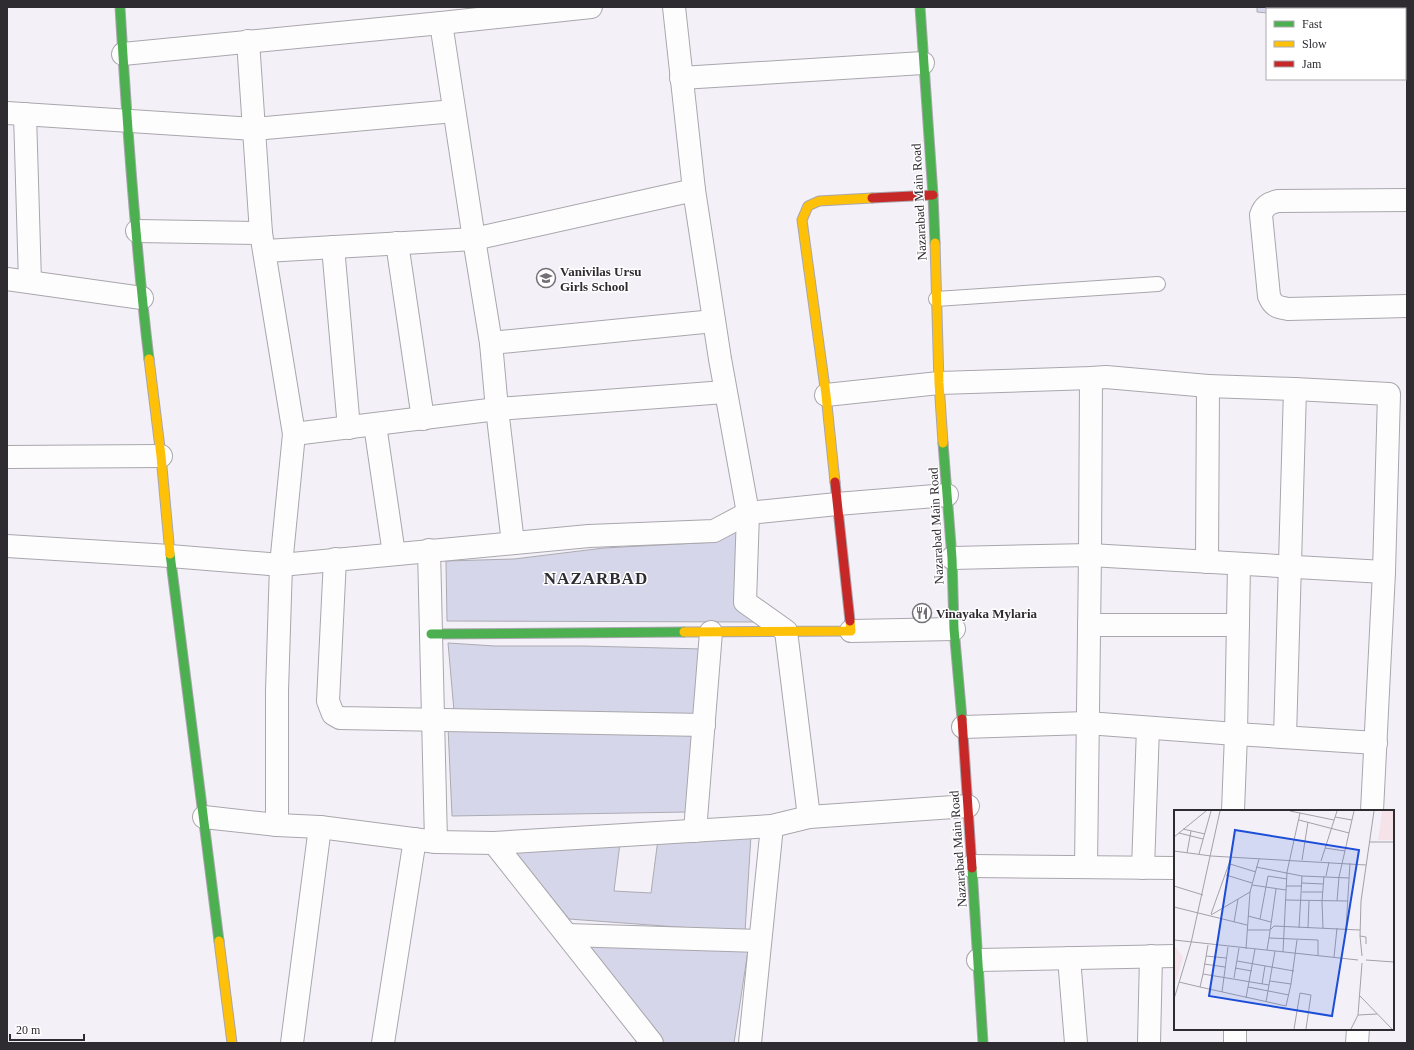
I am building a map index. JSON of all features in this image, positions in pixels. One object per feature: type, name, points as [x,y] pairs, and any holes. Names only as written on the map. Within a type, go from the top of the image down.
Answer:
[{"type":"street","points":[[120,7],[127,121],[142,298],[161,456],[170,556],[232,1043]]},
{"type":"street","points":[[123,54],[591,7]]},
{"type":"street","points":[[674,7],[694,190],[725,392],[748,513],[745,602],[786,631],[809,817]]},
{"type":"street","name":"Nazarabad Main Road","points":[[920,7],[933,195],[939,383],[952,558],[954,628],[963,727],[983,1043]]},
{"type":"street","points":[[441,23],[491,343],[497,409],[513,543]]},
{"type":"street","points":[[248,41],[263,242],[294,434],[281,565],[277,691],[276,826]]},
{"type":"street","points":[[681,78],[923,63]]},
{"type":"street","points":[[30,282],[16,114],[254,129],[454,111]]},
{"type":"street","points":[[137,232],[333,247],[474,239],[694,190]]},
{"type":"street","points":[[851,631],[826,395],[802,220],[808,206],[819,201],[833,199],[933,195]]},
{"type":"street","points":[[1407,200],[1278,201],[1270,203],[1263,208],[1261,215],[1269,296],[1271,303],[1278,308],[1407,306]]},
{"type":"street","points":[[397,243],[423,419]]},
{"type":"street","points":[[333,247],[349,428]]},
{"type":"street","points":[[7,279],[142,298]]},
{"type":"street","points":[[491,343],[714,321]]},
{"type":"street","points":[[826,395],[939,383],[1106,377],[1208,386],[1295,388],[1389,394],[1384,572],[1372,810]]},
{"type":"street","points":[[1086,867],[1091,378]]},
{"type":"street","points":[[1207,562],[1208,386]]},
{"type":"street","points":[[1285,737],[1295,388]]},
{"type":"street","points":[[294,434],[497,409],[725,392]]},
{"type":"street","points":[[375,425],[394,554]]},
{"type":"street","points":[[7,457],[161,456]]},
{"type":"street","points":[[7,546],[170,556],[281,565],[589,536],[714,531],[748,513],[947,495]]},
{"type":"street","points":[[383,1043],[426,840],[434,720],[430,550]]},
{"type":"street","points":[[952,558],[1090,555],[1384,572]]},
{"type":"street","points":[[335,559],[328,702],[333,714],[340,718],[704,725]]},
{"type":"street","points":[[1233,810],[1239,564]]},
{"type":"street","points":[[1089,625],[1238,625]]},
{"type":"street","points":[[432,634],[851,631],[954,628]]},
{"type":"street","points":[[695,831],[712,632]]},
{"type":"street","points":[[963,727],[1087,723],[1376,743]]},
{"type":"street","points":[[1143,868],[1148,728]]},
{"type":"street","points":[[204,818],[276,826],[320,827],[426,840],[494,843],[772,826],[809,817],[968,806]]},
{"type":"street","points":[[750,1043],[772,826]]},
{"type":"street","points":[[292,1043],[320,827]]},
{"type":"street","points":[[494,843],[652,1043]]},
{"type":"street","points":[[972,866],[1174,868]]},
{"type":"street","points":[[567,935],[760,941]]},
{"type":"street","points":[[1149,1043],[1150,956]]},
{"type":"street","points":[[978,960],[1174,956]]},
{"type":"street","points":[[1069,958],[1076,1043]]},
{"type":"street","points":[[1235,1030],[1235,1043]]},
{"type":"street","points":[[1357,1043],[1358,1030]]},
{"type":"lane","points":[[936,299],[1158,284]]},
{"type":"building","points":[[1257,7],[1403,7],[1266,8],[1266,13],[1257,12]]},
{"type":"building","points":[[740,527],[754,622],[447,621],[446,561],[514,559],[604,548],[716,542]]},
{"type":"building","points":[[448,643],[495,646],[584,646],[703,649],[696,715],[454,711]]},
{"type":"building","points":[[448,727],[696,732],[688,812],[452,816]]},
{"type":"building","points":[[751,835],[745,932],[569,919],[511,848],[620,843],[614,891],[651,893],[658,839]]},
{"type":"building","points":[[584,944],[749,944],[734,1043],[663,1043]]},
{"type":"traffic: fast","points":[[120,7],[132,183],[149,359]]},
{"type":"traffic: fast","points":[[920,7],[935,243]]},
{"type":"traffic: fast","points":[[943,443],[952,558],[954,629],[962,719]]},
{"type":"traffic: fast","points":[[170,554],[219,941]]},
{"type":"traffic: fast","points":[[431,634],[684,632]]},
{"type":"traffic: fast","points":[[972,868],[983,1043]]},
{"type":"traffic: slow","points":[[835,482],[826,395],[802,220],[808,206],[819,201],[872,198]]},
{"type":"traffic: slow","points":[[935,243],[939,383],[943,443]]},
{"type":"traffic: slow","points":[[149,359],[161,456],[170,554]]},
{"type":"traffic: slow","points":[[684,632],[851,631],[850,621]]},
{"type":"traffic: slow","points":[[219,941],[232,1043]]},
{"type":"traffic: jam","points":[[872,198],[933,195]]},
{"type":"traffic: jam","points":[[835,482],[850,621]]},
{"type":"traffic: jam","points":[[962,719],[972,868]]},
{"type":"place","name":"Vanivilas Ursu Girls School","points":[[546,278]]},
{"type":"place","name":"Vinayaka Mylaria","points":[[922,613]]},
{"type":"district","name":"NAZARBAD","points":[[596,578]]}]
